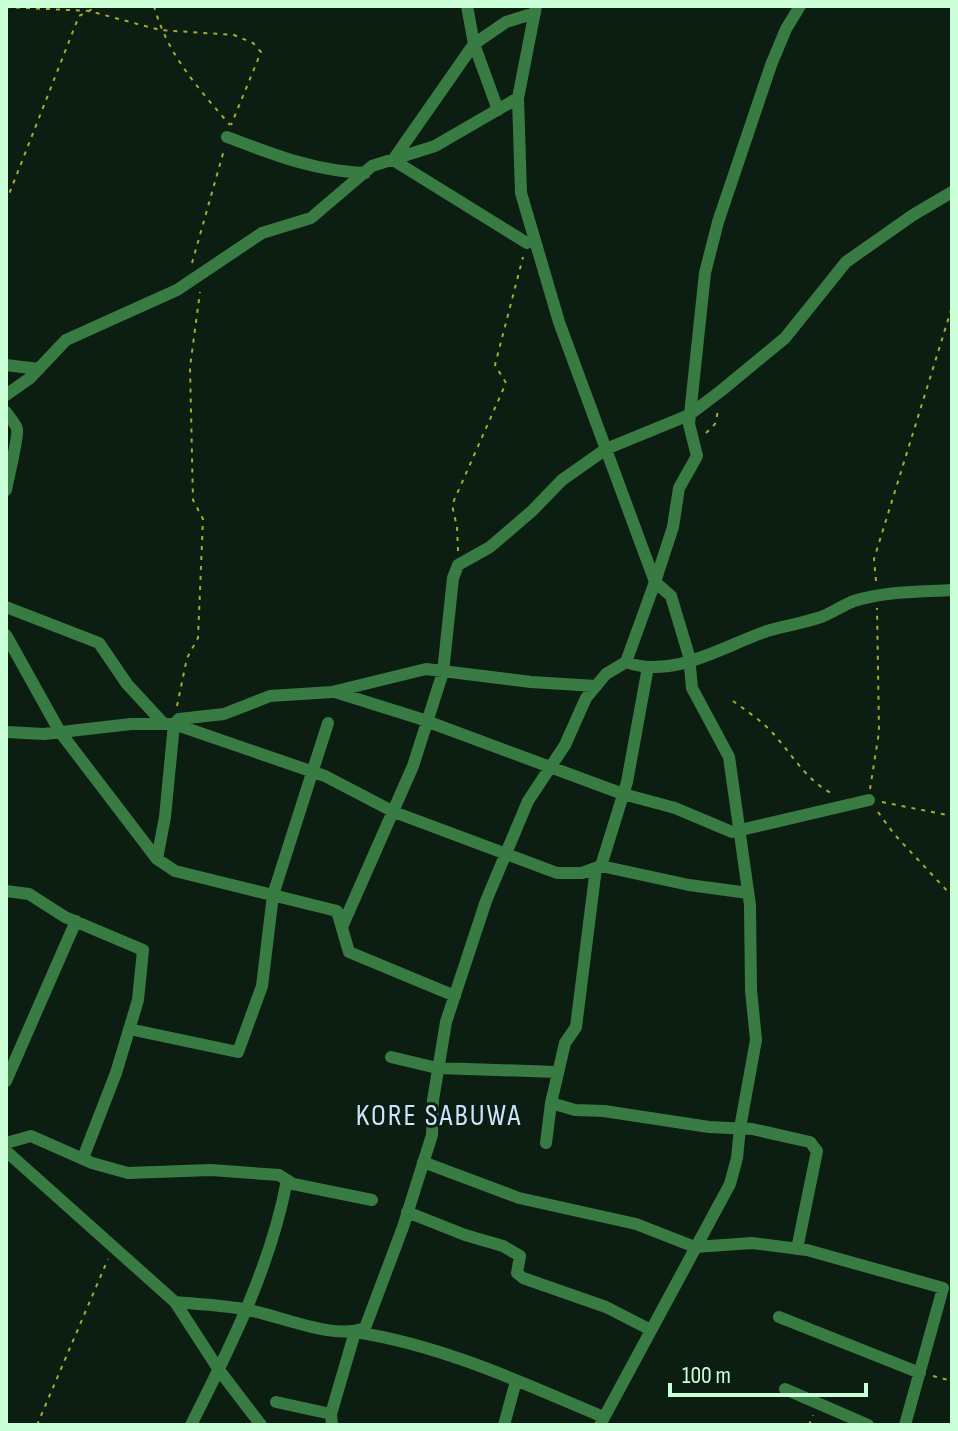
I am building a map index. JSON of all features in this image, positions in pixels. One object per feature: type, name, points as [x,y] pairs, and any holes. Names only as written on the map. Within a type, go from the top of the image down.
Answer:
[{"type":"street","points":[[467,6],[474,44],[498,110]]},
{"type":"street","points":[[355,1332],[365,1328],[432,1135],[437,1068],[446,1022],[486,901],[528,801],[565,745],[586,698],[606,674],[626,662],[655,582],[673,527],[679,488],[697,456],[689,415],[705,273],[718,222],[771,65],[786,29],[800,6]]},
{"type":"street","points":[[393,160],[474,44],[506,22],[535,9]]},
{"type":"street","points":[[175,1302],[246,1309],[441,1354],[516,1381],[601,1421],[730,1184],[756,1040],[748,893],[729,757],[692,688],[689,656],[671,596],[655,582],[559,322],[521,193],[518,98],[535,9]]},
{"type":"street","points":[[6,395],[39,369],[66,340],[177,290],[262,233],[311,218],[372,166],[435,146],[518,98]]},
{"type":"street","points":[[229,131],[308,166],[365,173]]},
{"type":"street","points":[[393,160],[527,243]]},
{"type":"street","points":[[342,927],[413,766],[443,672],[453,578],[458,565],[490,547],[562,480],[606,449],[689,415],[785,338],[846,262],[952,192]]},
{"type":"street","points":[[6,365],[39,369]]},
{"type":"street","points":[[6,412],[17,428],[18,440],[9,465],[6,490]]},
{"type":"street","points":[[626,662],[659,668],[742,643],[765,632],[824,616],[854,601],[952,590]]},
{"type":"street","points":[[6,607],[99,643],[127,684],[169,724],[165,817],[157,859]]},
{"type":"street","points":[[6,635],[60,732],[157,859],[175,871],[337,911],[349,952],[455,996]]},
{"type":"street","points":[[546,1143],[557,1072],[565,1043],[576,1027],[598,867],[623,794],[648,667]]},
{"type":"street","points":[[169,724],[179,719],[224,714],[270,696],[332,692],[426,669],[531,682],[596,686]]},
{"type":"street","points":[[332,692],[426,721],[623,794],[675,808],[732,832],[869,800]]},
{"type":"street","points":[[129,1029],[238,1052],[262,986],[273,895],[328,723]]},
{"type":"street","points":[[6,732],[60,732],[131,724],[169,724],[314,772],[394,812],[557,873],[582,873],[598,867],[748,893]]},
{"type":"street","points":[[6,891],[29,894],[76,921],[143,950],[138,1000],[116,1073],[83,1158]]},
{"type":"street","points":[[6,1081],[76,921]]},
{"type":"street","points":[[391,1057],[437,1068],[557,1072]]},
{"type":"street","points":[[551,1103],[575,1110],[740,1128],[810,1142],[817,1151],[797,1249]]},
{"type":"street","points":[[6,1143],[31,1136],[128,1173],[211,1170],[279,1175],[293,1184],[372,1200]]},
{"type":"street","points":[[6,1151],[175,1302],[257,1423]]},
{"type":"street","points":[[423,1162],[519,1198],[636,1224],[695,1247],[752,1243],[797,1249],[943,1288],[905,1425]]},
{"type":"street","points":[[191,1425],[246,1309],[282,1205],[287,1180]]},
{"type":"street","points":[[407,1212],[503,1246],[520,1256],[517,1273],[523,1278],[606,1307],[649,1329]]},
{"type":"street","points":[[779,1317],[920,1373]]},
{"type":"street","points":[[276,1402],[333,1422],[355,1332]]},
{"type":"street","points":[[504,1425],[516,1381]]},
{"type":"street","points":[[785,1389],[868,1425]]},
{"type":"path","points":[[6,202],[79,16],[98,6]]},
{"type":"path","points":[[154,6],[160,30],[183,70],[229,131]]},
{"type":"path","points":[[6,7],[89,11],[160,30],[234,35],[253,43],[261,52],[229,131],[192,258],[193,279],[200,292],[190,367],[193,500],[203,519],[201,582],[198,638],[187,658],[169,724]]},
{"type":"path","points":[[458,565],[457,527],[452,505],[506,383],[495,365],[527,243]]},
{"type":"path","points":[[952,307],[874,559],[879,732],[869,800],[894,834],[952,896]]},
{"type":"path","points":[[694,445],[715,424],[722,390]]},
{"type":"path","points":[[733,701],[777,737],[794,763],[819,787],[850,803]]},
{"type":"path","points":[[869,800],[952,816]]},
{"type":"path","points":[[37,1425],[114,1247]]},
{"type":"path","points":[[920,1373],[952,1381]]},
{"type":"district","name":"KORE SABUWA","points":[[439,1115]]}]
